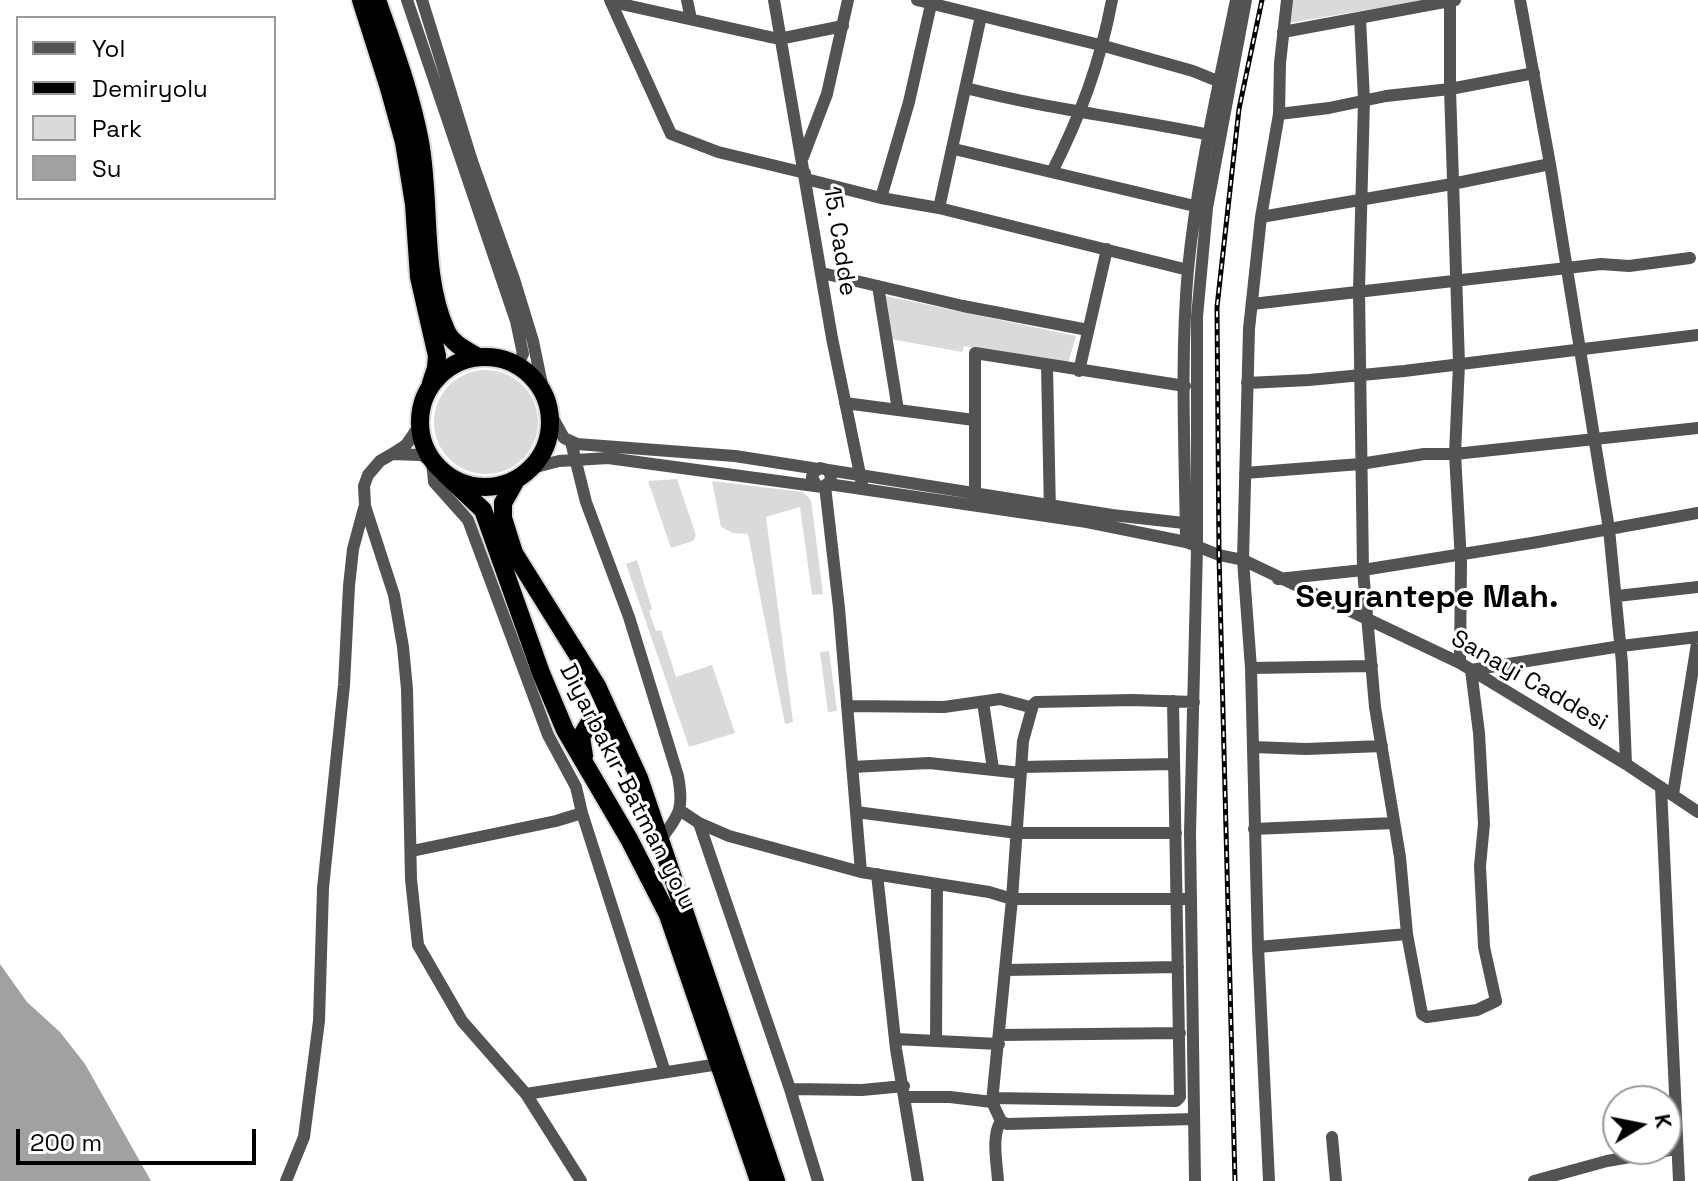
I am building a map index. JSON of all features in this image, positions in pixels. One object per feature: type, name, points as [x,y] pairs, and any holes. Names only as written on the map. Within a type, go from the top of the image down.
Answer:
[{"type":"highway","points":[[361,0],[397,115],[410,175],[419,277],[437,356],[436,368],[421,406],[423,444],[439,468],[462,483],[481,488],[516,480],[532,468],[543,452],[549,433],[550,413],[544,394],[533,377],[517,365],[498,358],[478,357],[459,362],[442,373],[429,388]]},
{"type":"highway","points":[[377,0],[404,81],[420,143],[431,263],[442,320],[454,342],[478,357]]},
{"type":"highway","name":"Diyarbakır-Batman yolu","points":[[439,468],[483,510],[506,581],[565,730],[654,884],[668,915],[759,1181]]},
{"type":"highway","name":"Diyarbakır-Batman yolu","points":[[516,480],[503,503],[503,518],[514,553],[597,686],[624,742],[661,839],[776,1181]]},
{"type":"highway","points":[[590,773],[581,737],[583,729],[590,722],[598,720],[611,724],[624,742]]},
{"type":"street","points":[[407,0],[516,321],[523,354],[517,365]]},
{"type":"street","points":[[422,0],[472,161],[514,279],[533,341],[544,394]]},
{"type":"street","points":[[687,0],[691,19]]},
{"type":"street","name":"15. Cadde","points":[[774,0],[863,489]]},
{"type":"street","points":[[803,157],[827,94],[848,0]]},
{"type":"street","points":[[917,0],[1104,46],[1193,71],[1220,82]]},
{"type":"street","points":[[1052,172],[1081,113],[1104,46],[1112,0]]},
{"type":"street","points":[[1191,523],[1202,207],[1210,135],[1236,0]]},
{"type":"street","points":[[1195,1181],[1190,833],[1194,702],[1192,545],[1185,386],[1188,270],[1246,0]]},
{"type":"street","points":[[1269,1181],[1258,947],[1251,668],[1243,560],[1252,304],[1261,217],[1279,114],[1287,0]]},
{"type":"street","points":[[1283,32],[1453,0],[1450,89],[1459,364],[1455,454],[1465,666],[1479,733],[1484,824],[1480,866],[1484,947],[1496,1001],[1477,1010],[1427,1017],[1422,1014],[1407,934],[1394,823],[1375,707],[1366,620],[1360,464],[1359,290],[1364,100],[1360,18]]},
{"type":"street","points":[[1520,0],[1609,529],[1621,646],[1626,764]]},
{"type":"street","points":[[611,1],[779,39],[843,26]]},
{"type":"street","points":[[611,1],[671,134],[718,152],[881,198],[939,208],[1188,270]]},
{"type":"street","points":[[881,198],[909,102],[932,2]]},
{"type":"street","points":[[939,208],[981,16]]},
{"type":"street","points":[[1279,114],[1450,89],[1534,73]]},
{"type":"street","points":[[966,88],[1053,109],[1136,120],[1210,135]]},
{"type":"street","points":[[954,149],[1202,207]]},
{"type":"street","points":[[1261,217],[1550,164]]},
{"type":"street","points":[[1079,371],[1107,249]]},
{"type":"street","points":[[1252,304],[1601,264],[1629,266],[1690,258]]},
{"type":"street","points":[[822,273],[963,306],[1088,330]]},
{"type":"street","points":[[878,286],[898,410]]},
{"type":"street","points":[[1247,383],[1309,380],[1634,345],[1698,335]]},
{"type":"street","points":[[975,495],[975,353],[1185,386]]},
{"type":"street","points":[[1047,365],[1050,511]]},
{"type":"street","points":[[845,403],[974,420]]},
{"type":"street","points":[[550,413],[564,438],[571,442],[735,456],[975,495],[1050,511]]},
{"type":"street","points":[[420,425],[406,445],[380,461],[368,475],[364,486],[365,506],[394,595],[403,647],[411,879],[418,945],[462,1021],[526,1094],[581,1181]]},
{"type":"street","points":[[1245,473],[1360,464],[1424,454],[1455,454],[1698,428]]},
{"type":"street","points":[[571,442],[586,502],[629,617],[678,776],[683,802],[681,811],[661,839]]},
{"type":"street","points":[[392,454],[421,455],[439,468],[434,482],[468,520],[548,735],[576,787],[665,1072]]},
{"type":"street","points":[[532,468],[574,459],[608,458],[1050,511],[1191,523]]},
{"type":"street","points":[[823,469],[831,476],[823,485],[861,872]]},
{"type":"street","points":[[286,1181],[304,1137],[319,1021],[323,888],[343,700],[349,586],[353,549],[365,506]]},
{"type":"street","name":"Sanayi Caddesi","points":[[1050,511],[1243,560],[1465,666],[1626,764],[1698,812]]},
{"type":"street","points":[[1278,579],[1363,570],[1698,513]]},
{"type":"street","points":[[1617,596],[1698,587]]},
{"type":"street","points":[[1465,666],[1698,637],[1667,790],[1674,1085]]},
{"type":"street","points":[[1251,668],[1372,666]]},
{"type":"street","points":[[847,706],[930,707],[1007,700],[1030,707]]},
{"type":"street","points":[[790,1089],[905,1092],[993,1100],[1178,1100],[1181,1096],[1173,701]]},
{"type":"street","points":[[983,702],[993,769]]},
{"type":"street","points":[[998,1181],[996,1136],[1001,1121],[993,1100],[1023,741],[1030,707],[1036,702],[1194,702]]},
{"type":"street","points":[[1253,747],[1306,749],[1382,746]]},
{"type":"street","points":[[852,767],[929,763],[1021,770],[1174,764]]},
{"type":"street","points":[[681,811],[729,836],[861,872],[989,892],[1012,899],[1191,899]]},
{"type":"street","points":[[856,812],[1017,833],[1176,833]]},
{"type":"street","points":[[412,851],[582,813]]},
{"type":"street","points":[[699,823],[790,1089],[818,1181]]},
{"type":"street","points":[[1254,829],[1394,823]]},
{"type":"street","points":[[877,874],[895,1039],[918,1181]]},
{"type":"street","points":[[936,1041],[937,884]]},
{"type":"street","points":[[1258,947],[1407,934]]},
{"type":"street","points":[[1006,970],[1178,967]]},
{"type":"street","points":[[895,1039],[936,1041],[1180,1033]]},
{"type":"street","points":[[526,1094],[719,1064]]},
{"type":"street","points":[[1001,1121],[1007,1124],[1194,1119]]},
{"type":"street","points":[[1332,1137],[1336,1181]]},
{"type":"street","points":[[1534,1181],[1602,1162]]},
{"type":"green space","points":[[1291,0],[1426,0],[1289,23]]},
{"type":"green space","points":[[881,295],[1076,336],[1068,364],[964,346],[962,352],[885,338]]},
{"type":"green space","points":[[486,370],[506,374],[523,385],[534,402],[538,422],[534,442],[523,459],[506,470],[486,474],[466,470],[449,459],[438,442],[434,422],[438,402],[449,385],[466,374]]},
{"type":"green space","points":[[677,479],[696,535],[693,541],[671,548],[648,481]]},
{"type":"green space","points":[[712,481],[803,492],[811,500],[823,594],[812,595],[800,507],[766,517],[793,722],[785,724],[748,534],[733,533],[721,527]]},
{"type":"green space","points":[[637,560],[652,609],[649,611],[656,631],[661,630],[676,677],[712,665],[735,733],[689,747],[626,564]]},
{"type":"green space","points":[[829,651],[837,711],[828,712],[820,652]]},
{"type":"water","points":[[0,964],[27,1002],[60,1032],[85,1064],[151,1181],[0,1181]]},
{"type":"railway","points":[[1235,1181],[1219,555],[1217,307],[1239,109],[1262,0]]},
{"type":"district","name":"Seyrantepe Mah.","points":[[1427,598]]}]
